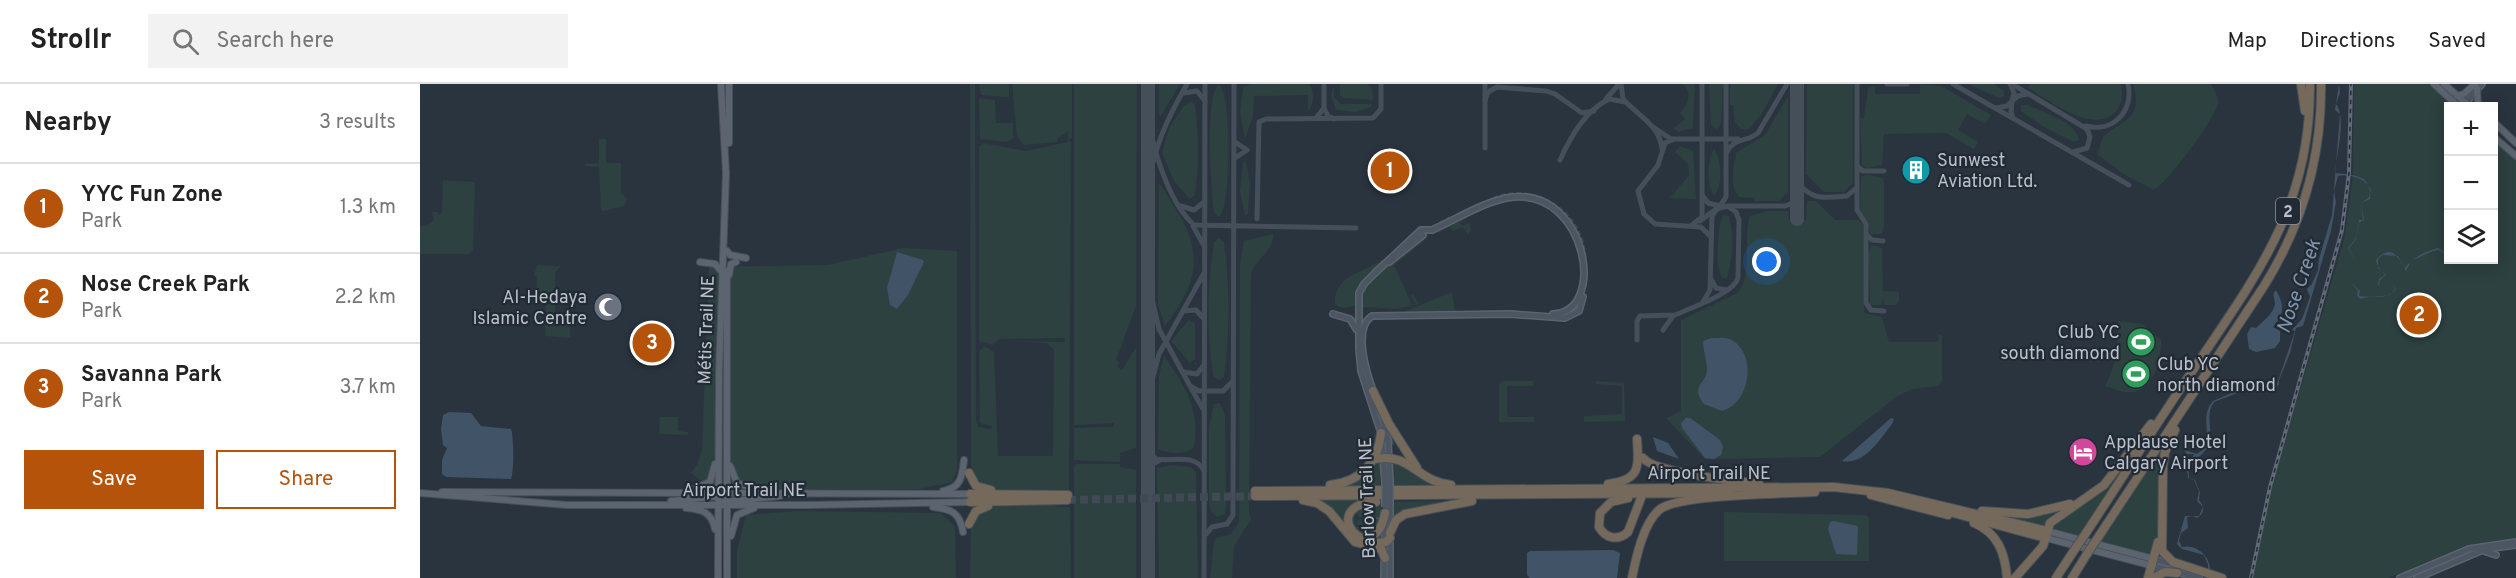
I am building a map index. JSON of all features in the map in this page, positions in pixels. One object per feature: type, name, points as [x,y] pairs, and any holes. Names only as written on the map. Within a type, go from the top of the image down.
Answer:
[{"type":"highway","points":[[2301,84],[2309,124]]},
{"type":"highway","name":"2","points":[[2056,578],[2252,281],[2278,236],[2294,193],[2309,124],[2310,84]]},
{"type":"highway","name":"2","points":[[2072,578],[2273,272],[2297,223],[2316,152],[2321,84]]},
{"type":"highway","points":[[2015,578],[2039,551],[2054,519],[2091,495],[2113,475],[2190,374]]},
{"type":"highway","points":[[2197,389],[2165,452],[2161,544],[2163,555],[2173,562],[2196,573],[2223,578]]},
{"type":"highway","points":[[1373,391],[1389,424],[1421,475]]},
{"type":"highway","points":[[1299,490],[1350,482],[1375,459],[1379,452],[1382,433]]},
{"type":"highway","points":[[1558,489],[1612,484],[1630,478],[1638,466],[1636,439]]},
{"type":"highway","points":[[1643,458],[1649,464],[1726,481],[1829,489]]},
{"type":"highway","points":[[1375,459],[1403,460],[1421,475],[1441,484],[1506,489]]},
{"type":"highway","points":[[1642,468],[1662,467]]},
{"type":"highway","points":[[969,473],[972,482],[981,489],[1031,494]]},
{"type":"highway","points":[[1888,493],[1995,513],[2028,514],[2073,503],[2113,475]]},
{"type":"highway","points":[[1632,578],[1650,523],[1658,510],[1668,504],[1829,489]]},
{"type":"highway","name":"Airport Trail NE","points":[[1257,495],[1299,490],[1829,489],[1888,493],[2047,535]]},
{"type":"highway","name":"Airport Trail NE","points":[[1257,495],[1449,497],[1698,494],[1829,489],[1917,504],[2047,535]]},
{"type":"highway","name":"Airport Trail NE","points":[[1031,494],[1068,497],[1039,501],[968,500],[1031,494]]},
{"type":"highway","points":[[1641,498],[1639,507],[1633,524],[1626,535],[1610,538],[1601,531],[1598,521],[1600,513],[1616,500],[1698,494]]},
{"type":"highway","points":[[1257,495],[1302,500],[1322,505],[1329,510],[1352,539],[1365,547],[1381,549],[1385,558]]},
{"type":"highway","points":[[1352,539],[1368,544],[1389,538],[1396,520],[1411,512],[1455,503],[1539,495]]},
{"type":"highway","points":[[1871,495],[1911,504],[1983,528],[1993,536],[2001,548],[2007,578]]},
{"type":"highway","points":[[1387,509],[1381,529],[1372,537],[1360,537],[1349,528],[1349,513],[1360,504],[1449,497]]},
{"type":"highway","points":[[969,524],[974,513],[982,507],[1039,501]]},
{"type":"highway","points":[[2148,578],[2154,562],[2162,520]]},
{"type":"highway","points":[[2153,578],[2165,572],[2177,573]]},
{"type":"main road","name":"Métis Trail NE","points":[[718,449],[726,173],[720,84]]},
{"type":"main road","name":"Métis Trail NE","points":[[717,578],[727,390],[729,84]]},
{"type":"main road","points":[[2434,84],[2459,102]]},
{"type":"main road","points":[[2439,84],[2460,102]]},
{"type":"main road","points":[[2444,84],[2460,102]]},
{"type":"main road","points":[[2462,102],[2464,94],[2478,85]]},
{"type":"main road","points":[[2464,102],[2478,85]]},
{"type":"main road","points":[[2478,85],[2478,102]]},
{"type":"main road","points":[[2498,127],[2516,144]]},
{"type":"main road","points":[[2498,131],[2516,144]]},
{"type":"main road","points":[[2498,141],[2516,156]]},
{"type":"main road","points":[[1359,312],[1560,314],[1571,309],[1581,287],[1582,267],[1580,244],[1571,224],[1553,207],[1534,199],[1503,199],[1432,230],[1421,230],[1376,273]]},
{"type":"main road","points":[[1376,273],[1423,235]]},
{"type":"main road","points":[[727,251],[730,255],[746,258]]},
{"type":"main road","points":[[700,262],[718,266],[723,276]]},
{"type":"main road","points":[[727,291],[730,266],[736,262]]},
{"type":"main road","name":"Barlow Trail NE","points":[[1376,273],[1362,287],[1359,312],[1364,363],[1386,429],[1390,578]]},
{"type":"main road","points":[[1534,315],[1570,317],[1580,309],[1583,297]]},
{"type":"main road","points":[[1333,312],[1354,323],[1361,342]]},
{"type":"main road","name":"Barlow Trail NE","points":[[1387,458],[1382,433],[1360,366],[1361,342],[1364,325],[1368,318],[1394,314]]},
{"type":"main road","points":[[727,390],[730,462],[734,480],[744,487],[782,492]]},
{"type":"main road","points":[[668,492],[696,489],[708,484],[713,477],[718,449]]},
{"type":"main road","points":[[718,449],[723,499],[820,492]]},
{"type":"main road","points":[[909,494],[952,489],[959,483],[964,460]]},
{"type":"main road","name":"Airport Trail NE","points":[[421,493],[668,492],[811,506],[968,500]]},
{"type":"main road","name":"Airport Trail NE","points":[[421,493],[545,504],[625,504],[723,499],[782,492],[909,494],[968,500]]},
{"type":"main road","points":[[909,504],[963,498],[968,500]]},
{"type":"main road","name":"Métis Trail NE","points":[[723,499],[727,576]]},
{"type":"main road","points":[[625,504],[692,508],[707,513],[715,525],[717,578]]},
{"type":"main road","points":[[909,504],[952,510],[961,519],[963,532]]},
{"type":"main road","points":[[727,576],[732,525],[737,515],[751,509],[811,506]]},
{"type":"main road","name":"Barlow Trail NE","points":[[1384,578],[1389,538],[1387,509]]},
{"type":"main road","name":"Airport Trail NE","points":[[2047,535],[2154,562]]},
{"type":"main road","points":[[2400,578],[2416,576],[2480,551],[2516,544]]},
{"type":"main road","points":[[2416,576],[2469,549],[2516,544]]},
{"type":"main road","points":[[2480,551],[2496,555]]},
{"type":"main road","points":[[2154,562],[2177,573],[2196,573]]},
{"type":"main road","points":[[2154,562],[2196,573]]},
{"type":"green space","points":[[970,84],[975,84],[976,419],[978,427],[991,429],[992,426],[980,423],[979,352],[984,346],[994,352],[998,456],[1053,456],[1054,350],[1047,343],[1004,341],[1064,342],[1065,338],[999,339],[993,345],[979,341],[979,147],[983,143],[1026,151],[1068,142],[1068,131],[1057,139],[1057,142],[1024,145],[1017,137],[1012,84],[1072,84],[1072,138],[1069,140],[1071,143],[1069,492],[982,488],[971,475]]},
{"type":"green space","points":[[979,84],[1009,84],[1009,97],[981,95]]},
{"type":"green space","points":[[1074,84],[1137,84],[1136,306],[1116,360],[1119,362],[1117,367],[1122,370],[1136,348],[1136,448],[1120,453],[1120,462],[1074,460],[1074,428],[1114,427],[1114,423],[1074,425]]},
{"type":"green space","points":[[1159,84],[1180,84],[1161,116],[1159,114]]},
{"type":"green space","points":[[1251,84],[1309,84],[1313,94],[1312,105],[1308,111],[1308,95],[1254,96],[1253,116],[1245,139],[1240,112],[1243,87]]},
{"type":"green space","points":[[1340,84],[1368,84],[1372,89],[1373,100],[1343,98],[1340,95]]},
{"type":"green space","points":[[1683,84],[1695,84],[1693,128],[1678,132],[1674,128],[1685,119],[1680,113],[1689,95]]},
{"type":"green space","points":[[1709,84],[1723,84],[1721,123],[1717,130],[1711,125]]},
{"type":"green space","points":[[1730,84],[1778,84],[1761,115],[1749,129],[1741,129],[1735,122],[1733,105],[1730,105]]},
{"type":"green space","points":[[1807,84],[1853,84],[1853,183],[1844,192],[1824,192],[1806,174]]},
{"type":"green space","points":[[1920,84],[1941,86],[1991,115],[1985,124],[1967,114],[1958,130],[1978,142],[1974,149],[1946,133],[1884,134],[1882,165],[1867,168],[1862,165],[1860,118],[1864,118],[1868,88],[1875,86],[1875,94],[1920,94]]},
{"type":"green space","points":[[1968,84],[1994,84],[2004,91],[2004,96],[1999,98]]},
{"type":"green space","points":[[2030,84],[2121,84],[2122,98],[2116,111],[2107,118],[2096,120],[2084,118],[2060,107],[2028,88]]},
{"type":"green space","points":[[2133,84],[2211,84],[2218,100],[2201,135],[2154,190],[2125,175],[2097,154],[2103,137],[2134,112],[2136,96]]},
{"type":"green space","points":[[2354,84],[2430,84],[2450,102],[2444,102],[2444,264],[2498,264],[2498,143],[2516,158],[2516,538],[2463,547],[2388,578],[2253,578],[2272,486],[2345,236],[2353,173]]},
{"type":"green space","points":[[1219,85],[1226,108],[1228,174],[1223,209],[1219,217],[1214,212],[1211,185],[1210,124],[1214,92]]},
{"type":"green space","points":[[1334,86],[1334,97],[1340,104],[1372,104],[1371,107],[1356,112],[1336,110],[1331,96]]},
{"type":"green space","points":[[1788,96],[1788,192],[1779,201],[1754,201],[1754,198],[1740,197],[1736,193],[1733,182],[1736,153],[1765,135]]},
{"type":"green space","points":[[979,98],[995,100],[996,123],[1013,123],[1013,138],[1007,142],[980,139]]},
{"type":"green space","points":[[1191,101],[1195,105],[1198,150],[1195,195],[1190,199],[1174,181],[1162,153],[1169,128],[1183,107]]},
{"type":"green space","points":[[2021,105],[2028,105],[2066,123],[2077,134],[2079,140],[2074,142],[2044,127],[2021,111]]},
{"type":"green space","points":[[599,139],[606,139],[606,163],[621,163],[621,192],[627,199],[624,206],[604,211],[601,210],[599,167],[585,166],[585,164],[599,163]]},
{"type":"green space","points":[[1680,146],[1693,151],[1696,199],[1670,198],[1689,175],[1688,164],[1675,152]]},
{"type":"green space","points":[[1714,149],[1719,159],[1720,173],[1719,186],[1714,196],[1708,172]]},
{"type":"green space","points":[[1246,161],[1250,184],[1248,214],[1245,216],[1240,191],[1243,163]]},
{"type":"green space","points":[[1867,174],[1882,178],[1884,183],[1882,234],[1870,234],[1866,220],[1860,213],[1861,177]]},
{"type":"green space","points":[[443,180],[475,182],[473,250],[469,254],[420,254],[420,226],[427,226],[434,220],[432,212],[438,212],[439,215],[442,212]]},
{"type":"green space","points":[[1159,183],[1187,230],[1194,259],[1193,272],[1184,298],[1165,326],[1158,305]]},
{"type":"green space","points":[[1807,201],[1816,201],[1835,220],[1859,220],[1863,225],[1864,313],[1882,317],[1889,342],[1936,342],[1939,339],[1937,334],[1942,335],[1942,382],[1938,386],[1912,389],[1896,397],[1820,457],[1705,459],[1666,418],[1681,411],[1681,320],[1737,293],[1742,286],[1745,278],[1750,216],[1768,211],[1788,211],[1789,220],[1806,220]]},
{"type":"green space","points":[[1723,215],[1729,216],[1732,231],[1727,278],[1722,278],[1718,265],[1719,228]]},
{"type":"green space","points":[[1469,216],[1460,223],[1462,226],[1469,223],[1471,229],[1468,235],[1463,227],[1453,231],[1450,227],[1431,236]]},
{"type":"green space","points":[[1273,234],[1271,245],[1251,274],[1249,512],[1251,520],[1234,546],[1232,578],[1210,578],[1214,541],[1216,538],[1231,534],[1239,522],[1240,265],[1244,241]]},
{"type":"green space","points":[[1219,238],[1224,242],[1228,309],[1224,377],[1219,380],[1213,376],[1209,309],[1214,242]]},
{"type":"green space","points":[[1428,238],[1394,265],[1412,305],[1416,304],[1411,296],[1413,294],[1419,304],[1398,309],[1362,307],[1364,291],[1372,279],[1397,258]]},
{"type":"green space","points":[[1871,245],[1882,249],[1883,291],[1899,292],[1899,301],[1896,305],[1884,305],[1883,297],[1882,305],[1870,305],[1868,254]]},
{"type":"green space","points":[[903,248],[957,251],[957,470],[952,482],[920,489],[714,490],[691,473],[697,465],[702,450],[709,267],[828,265]]},
{"type":"green space","points":[[1390,255],[1364,281],[1355,306],[1341,308],[1335,304],[1336,293],[1346,279]]},
{"type":"green space","points":[[537,265],[561,266],[555,272],[555,314],[570,315],[570,338],[545,336],[546,292],[536,292],[537,277],[534,275]]},
{"type":"green space","points":[[1452,292],[1455,312],[1406,312],[1406,311]]},
{"type":"green space","points":[[1189,320],[1195,324],[1195,359],[1190,363],[1171,341]]},
{"type":"green space","points":[[2118,321],[2143,324],[2161,340],[2159,361],[2153,376],[2144,388],[2138,391],[2121,391],[2105,386],[2117,347]]},
{"type":"green space","points":[[638,331],[661,332],[660,353],[639,350],[643,342]]},
{"type":"green space","points":[[1164,356],[1184,388],[1193,409],[1195,433],[1194,447],[1191,450],[1172,453],[1158,449],[1159,375]]},
{"type":"green space","points":[[1502,381],[1533,381],[1533,386],[1507,386],[1507,414],[1509,417],[1534,417],[1534,422],[1499,422],[1499,384]]},
{"type":"green space","points":[[1596,381],[1624,383],[1625,421],[1584,422],[1584,416],[1622,414],[1622,386],[1596,384]]},
{"type":"green space","points":[[1220,403],[1225,415],[1226,504],[1225,514],[1217,517],[1211,512],[1209,501],[1209,427],[1214,404]]},
{"type":"green space","points":[[660,417],[678,417],[678,431],[688,432],[688,435],[659,434]]},
{"type":"green space","points":[[2143,438],[2079,537],[2051,531],[2051,525],[2080,505]]},
{"type":"green space","points":[[2167,440],[2159,529],[2154,555],[2098,542]]},
{"type":"green space","points":[[1381,460],[1380,487],[1337,487]]},
{"type":"green space","points":[[1392,460],[1398,460],[1425,480],[1446,487],[1392,487]]},
{"type":"green space","points":[[1076,464],[1120,464],[1120,467],[1136,470],[1136,578],[1074,578],[1074,466]]},
{"type":"green space","points":[[1172,465],[1191,467],[1196,472],[1198,578],[1159,578],[1157,468]]},
{"type":"green space","points":[[1312,499],[1377,499],[1351,507],[1347,529]]},
{"type":"green space","points":[[1439,501],[1440,505],[1393,518],[1392,502]]},
{"type":"green space","points":[[1381,503],[1381,522],[1376,532],[1363,536],[1351,529],[1353,510],[1369,506],[1367,525],[1357,525],[1357,521],[1363,518],[1357,516],[1358,512],[1354,517],[1356,526],[1366,528],[1371,523],[1372,506]]},
{"type":"green space","points":[[1056,504],[1056,507],[1070,507],[1071,578],[970,578],[971,524],[975,514],[991,507]]},
{"type":"green space","points":[[2072,505],[2053,517],[2046,528],[1991,514],[2013,516]]},
{"type":"green space","points":[[798,511],[941,513],[955,527],[956,578],[737,578],[737,550],[746,515]]},
{"type":"green space","points":[[1724,512],[1866,515],[1869,518],[1869,561],[1724,561]]},
{"type":"water","points":[[2339,84],[2340,93],[2336,104],[2340,114],[2335,110]]},
{"type":"water","points":[[2340,115],[2341,128],[2336,164]]},
{"type":"water","points":[[2335,173],[2361,178],[2368,186],[2357,178],[2338,176],[2334,191],[2336,202],[2331,231],[2303,326],[2296,328],[2279,384],[2274,391],[2255,386],[2214,402],[2211,407],[2209,444],[2190,467],[2189,472],[2189,478],[2195,480],[2200,492],[2199,500],[2203,507],[2197,501],[2199,491],[2194,480],[2188,478],[2187,469],[2194,454],[2187,454],[2184,450],[2197,454],[2205,448],[2207,412],[2213,401],[2255,383],[2270,388],[2277,384],[2295,331],[2292,330],[2302,319],[2310,297],[2307,289],[2312,284],[2318,270],[2332,215]]},
{"type":"water","points":[[2361,203],[2364,220],[2359,223],[2356,239],[2349,248],[2356,263],[2348,248],[2356,238],[2359,220],[2363,220]]},
{"type":"water","points":[[2438,248],[2444,253],[2438,250],[2412,261]]},
{"type":"water","points":[[897,252],[924,262],[908,295],[897,309],[890,305],[887,288]]},
{"type":"water","points":[[2386,252],[2396,256],[2383,255],[2378,259],[2378,266],[2376,260]]},
{"type":"water","points":[[2351,282],[2360,291],[2359,296],[2388,295],[2379,297],[2360,299],[2357,296],[2358,291]]},
{"type":"water","points":[[2276,290],[2282,310],[2273,327],[2280,331],[2280,341],[2275,348],[2256,352],[2249,349],[2247,334],[2251,327],[2256,328],[2272,311]]},
{"type":"water","points":[[1711,338],[1728,338],[1739,346],[1745,355],[1747,366],[1745,388],[1732,406],[1722,411],[1704,404],[1698,393],[1707,370],[1703,341]]},
{"type":"water","points":[[449,412],[471,413],[481,426],[511,429],[513,469],[511,479],[446,477],[442,474],[442,460],[447,448],[443,445],[441,429],[443,415]]},
{"type":"water","points":[[1686,418],[1690,418],[1720,440],[1723,447],[1721,455],[1714,459],[1705,458],[1682,428],[1681,423]]},
{"type":"water","points":[[1891,418],[1894,419],[1892,424],[1871,450],[1857,459],[1842,461]]},
{"type":"water","points":[[1653,437],[1668,443],[1679,459],[1657,451]]},
{"type":"water","points":[[2185,516],[2193,516],[2187,517],[2188,528],[2181,533],[2179,541],[2182,547],[2195,548],[2205,555],[2210,566],[2208,578],[2208,565],[2204,555],[2182,549],[2177,544]]},
{"type":"water","points":[[1830,522],[1858,526],[1857,555],[1836,554],[1828,529]]},
{"type":"water","points":[[1613,550],[1620,553],[1617,578],[1530,578],[1527,575],[1527,553],[1530,551]]},
{"type":"waterway","points":[[1389,430],[1393,444]]},
{"type":"waterway","points":[[1362,509],[1363,516]]},
{"type":"waterway","points":[[1363,520],[1380,518]]},
{"type":"taxiway","points":[[1148,189],[1153,161],[1162,135],[1187,84]]},
{"type":"taxiway","points":[[1204,578],[1205,84]]},
{"type":"taxiway","points":[[1206,534],[1212,527],[1227,524],[1233,515],[1234,84]]},
{"type":"taxiway","points":[[1257,219],[1259,122],[1266,119],[1373,118],[1381,109],[1381,84]]},
{"type":"taxiway","points":[[1485,84],[1485,148]]},
{"type":"taxiway","points":[[1606,99],[1619,84]]},
{"type":"taxiway","points":[[1621,84],[1623,99],[1657,133],[1662,149]]},
{"type":"taxiway","points":[[1692,225],[1702,217],[1702,84]]},
{"type":"taxiway","points":[[1700,221],[1720,206],[1726,197],[1726,84]]},
{"type":"taxiway","points":[[1727,152],[1733,144],[1758,133],[1787,84]]},
{"type":"taxiway","points":[[1857,84],[1857,210],[1866,224],[1866,303],[1871,310],[1884,311]]},
{"type":"taxiway","points":[[1887,84],[1907,84]]},
{"type":"taxiway","points":[[1953,84],[2129,185]]},
{"type":"taxiway","points":[[2010,84],[2014,93],[2012,101],[2018,96],[2027,94]]},
{"type":"taxiway","points":[[2012,84],[2087,129],[2090,137],[2087,148],[2073,152]]},
{"type":"taxiway","points":[[2086,126],[2105,126],[2120,117],[2128,103],[2128,84]]},
{"type":"taxiway","points":[[1324,86],[1324,108]]},
{"type":"taxiway","points":[[1485,100],[1488,92],[1497,87],[1546,91],[1555,94],[1582,113],[1594,111]]},
{"type":"taxiway","points":[[1184,93],[1197,91],[1205,101]]},
{"type":"taxiway","points":[[1560,160],[1574,133],[1593,110],[1609,99],[1625,102]]},
{"type":"taxiway","points":[[1996,108],[2007,106],[2012,101],[2013,118]]},
{"type":"taxiway","points":[[1316,118],[1324,108],[1328,116],[1334,119]]},
{"type":"taxiway","points":[[1148,111],[1162,172],[1176,202],[1194,225],[1356,228]]},
{"type":"taxiway","points":[[1653,127],[1671,139],[1738,139]]},
{"type":"taxiway","points":[[1674,139],[1665,143],[1658,165],[1638,191],[1644,214],[1655,224],[1701,227],[1710,236]]},
{"type":"taxiway","points":[[1235,142],[1247,150],[1235,158]]},
{"type":"taxiway","points":[[1857,166],[1863,171],[1884,171]]},
{"type":"taxiway","points":[[1797,182],[1808,192],[1819,197],[1847,196],[1856,188]]},
{"type":"taxiway","points":[[1729,206],[1785,206],[1793,203],[1797,194]]},
{"type":"taxiway","points":[[1703,196],[1708,203],[1720,206]]},
{"type":"taxiway","points":[[1181,206],[1194,210],[1204,202]]},
{"type":"taxiway","points":[[1637,340],[1637,321],[1640,316],[1675,315],[1722,294],[1735,284],[1738,278],[1739,220],[1736,212],[1727,206],[1717,209],[1712,216],[1710,290],[1703,302]]},
{"type":"taxiway","points":[[1193,226],[1203,244]]},
{"type":"taxiway","points":[[1867,235],[1872,240],[1883,241]]},
{"type":"taxiway","points":[[1148,411],[1151,384],[1159,354],[1204,273]]},
{"type":"taxiway","points":[[1711,279],[1716,288],[1726,290]]},
{"type":"taxiway","points":[[1148,281],[1159,329],[1190,386],[1199,391],[1223,391],[1233,381]]},
{"type":"taxiway","points":[[1183,311],[1196,310],[1204,319]]},
{"type":"taxiway","points":[[1663,330],[1673,316]]},
{"type":"taxiway","points":[[1183,372],[1197,374],[1204,365]]},
{"type":"taxiway","points":[[1191,388],[1203,409]]},
{"type":"taxiway","points":[[1148,445],[1150,453],[1156,459],[1190,460],[1200,465],[1204,471]]},
{"type":"taxiway","points":[[1148,475],[1151,465],[1160,460]]},
{"type":"runway","points":[[1148,84],[1148,578]]},
{"type":"runway","points":[[1797,84],[1797,219]]},
{"type":"tunnel","points":[[1494,199],[1510,195],[1526,195],[1554,206],[1566,215],[1575,228],[1584,258]]},
{"type":"tunnel","points":[[1427,231],[1450,219]]},
{"type":"tunnel","points":[[1068,500],[1255,496]]},
{"type":"railway","points":[[2251,578],[2270,487],[2342,230],[2349,173],[2351,84]]},
{"type":"place","name":"Sunwest Aviation Ltd.","points":[[1916,170]]},
{"type":"place","name":"YYC Fun Zone","points":[[1390,171]]},
{"type":"place","name":"Al-Hedaya Islamic Centre","points":[[608,307]]},
{"type":"place","name":"Nose Creek Park","points":[[2419,315]]},
{"type":"place","name":"Club YC south diamond","points":[[2141,342]]},
{"type":"place","name":"Savanna Park","points":[[652,343]]},
{"type":"place","name":"Club YC north diamond","points":[[2136,374]]},
{"type":"place","name":"Applause Hotel Calgary Airport","points":[[2083,452]]},
{"type":"water label","name":"Nose Creek","points":[[2298,286]]}]
